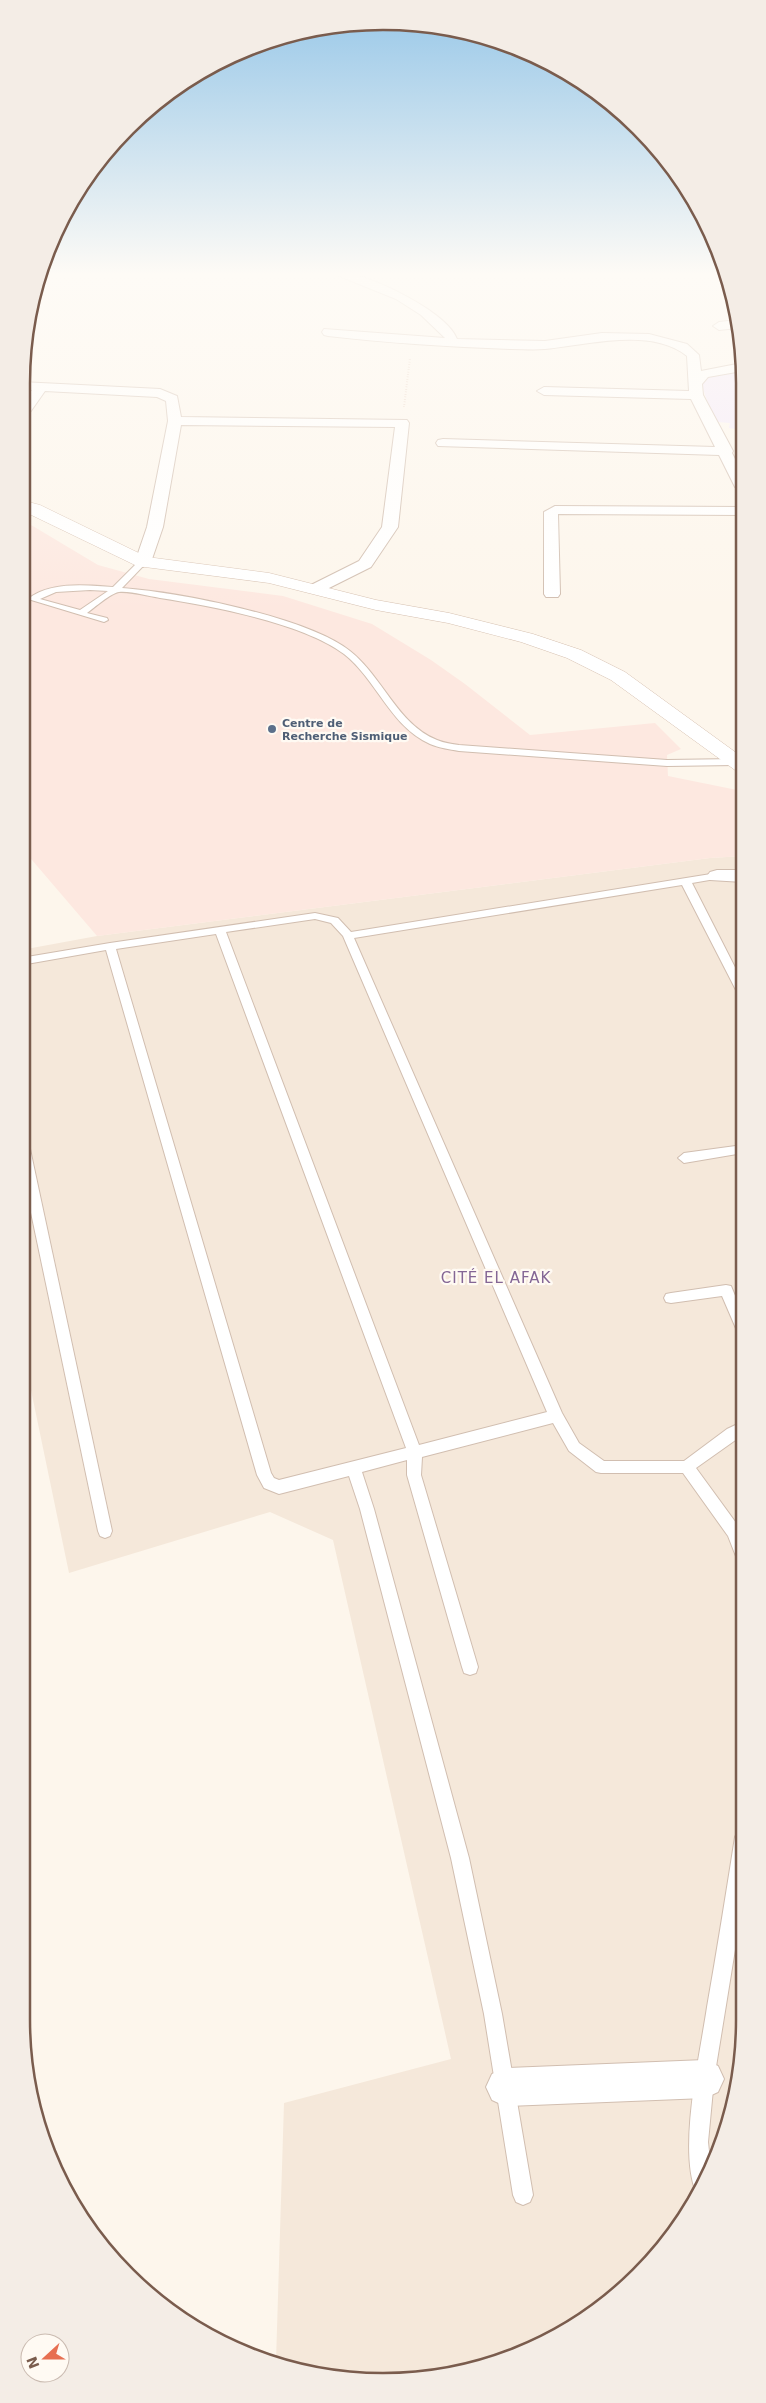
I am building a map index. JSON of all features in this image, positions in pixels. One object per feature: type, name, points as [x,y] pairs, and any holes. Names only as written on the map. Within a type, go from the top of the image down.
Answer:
[{"type":"street","points":[[30,386],[160,393],[172,399],[175,421],[155,527],[143,562]]},
{"type":"street","points":[[30,402],[41,387]]},
{"type":"street","points":[[544,391],[696,389]]},
{"type":"street","points":[[696,389],[736,474]]},
{"type":"street","points":[[175,421],[402,423],[390,526],[365,564],[315,589]]},
{"type":"street","points":[[443,443],[726,451]]},
{"type":"street","points":[[30,507],[143,562],[269,578],[376,604],[449,618],[527,638],[574,654],[618,676],[736,762]]},
{"type":"street","points":[[552,594],[551,512],[555,510],[736,511]]},
{"type":"street","points":[[717,876],[736,876]]},
{"type":"street","points":[[505,2087],[705,2079]]},
{"type":"lane","points":[[81,613],[115,590],[143,562]]},
{"type":"lane","points":[[104,620],[32,599],[46,590],[61,588],[115,590],[175,596],[216,605],[302,629],[334,644],[354,657],[414,730],[433,742],[459,748],[499,752],[667,763],[736,764]]},
{"type":"lane","points":[[348,936],[717,876]]},
{"type":"lane","points":[[685,880],[736,980]]},
{"type":"lane","points":[[30,960],[219,929],[315,916],[330,917],[338,921],[348,936],[556,1416],[574,1447],[601,1467],[687,1467],[736,1431]]},
{"type":"lane","points":[[219,929],[414,1453],[414,1475],[470,1667]]},
{"type":"lane","points":[[110,946],[264,1475],[269,1483],[279,1487],[556,1416]]},
{"type":"lane","points":[[684,1158],[736,1150]]},
{"type":"lane","points":[[30,1177],[105,1531]]},
{"type":"lane","points":[[672,1298],[726,1290],[736,1312]]},
{"type":"lane","points":[[353,1467],[368,1509],[460,1858],[493,2014],[523,2195]]},
{"type":"lane","points":[[687,1467],[736,1537]]},
{"type":"lane","points":[[702,2172],[698,2142],[705,2079],[736,1887]]},
{"type":"path","points":[[402,423],[406,386]]},
{"type":"shaded area","points":[[702,386],[736,386],[736,429],[729,428],[730,423],[718,422],[709,407]]},
{"type":"shaded area","name":"Centre de Recherche Sismique","points":[[30,524],[98,565],[149,579],[283,596],[372,624],[431,660],[530,735],[655,723],[681,749],[667,755],[668,776],[736,790],[736,856],[710,858],[97,936],[30,858]]},
{"type":"shaded area","points":[[736,856],[736,2020],[733,2066],[724,2111],[700,2176],[677,2216],[663,2235],[633,2270],[616,2285],[579,2314],[559,2326],[539,2337],[496,2354],[474,2361],[429,2370],[383,2373],[360,2372],[337,2370],[292,2361],[276,2356],[284,2103],[451,2059],[333,1540],[270,1512],[69,1573],[30,1385],[30,948],[97,936],[710,858]]},
{"type":"place","name":"Centre de Recherche Sismique","points":[[272,729]]},
{"type":"district","name":"CITÉ EL AFAK","points":[[496,1278]]}]
